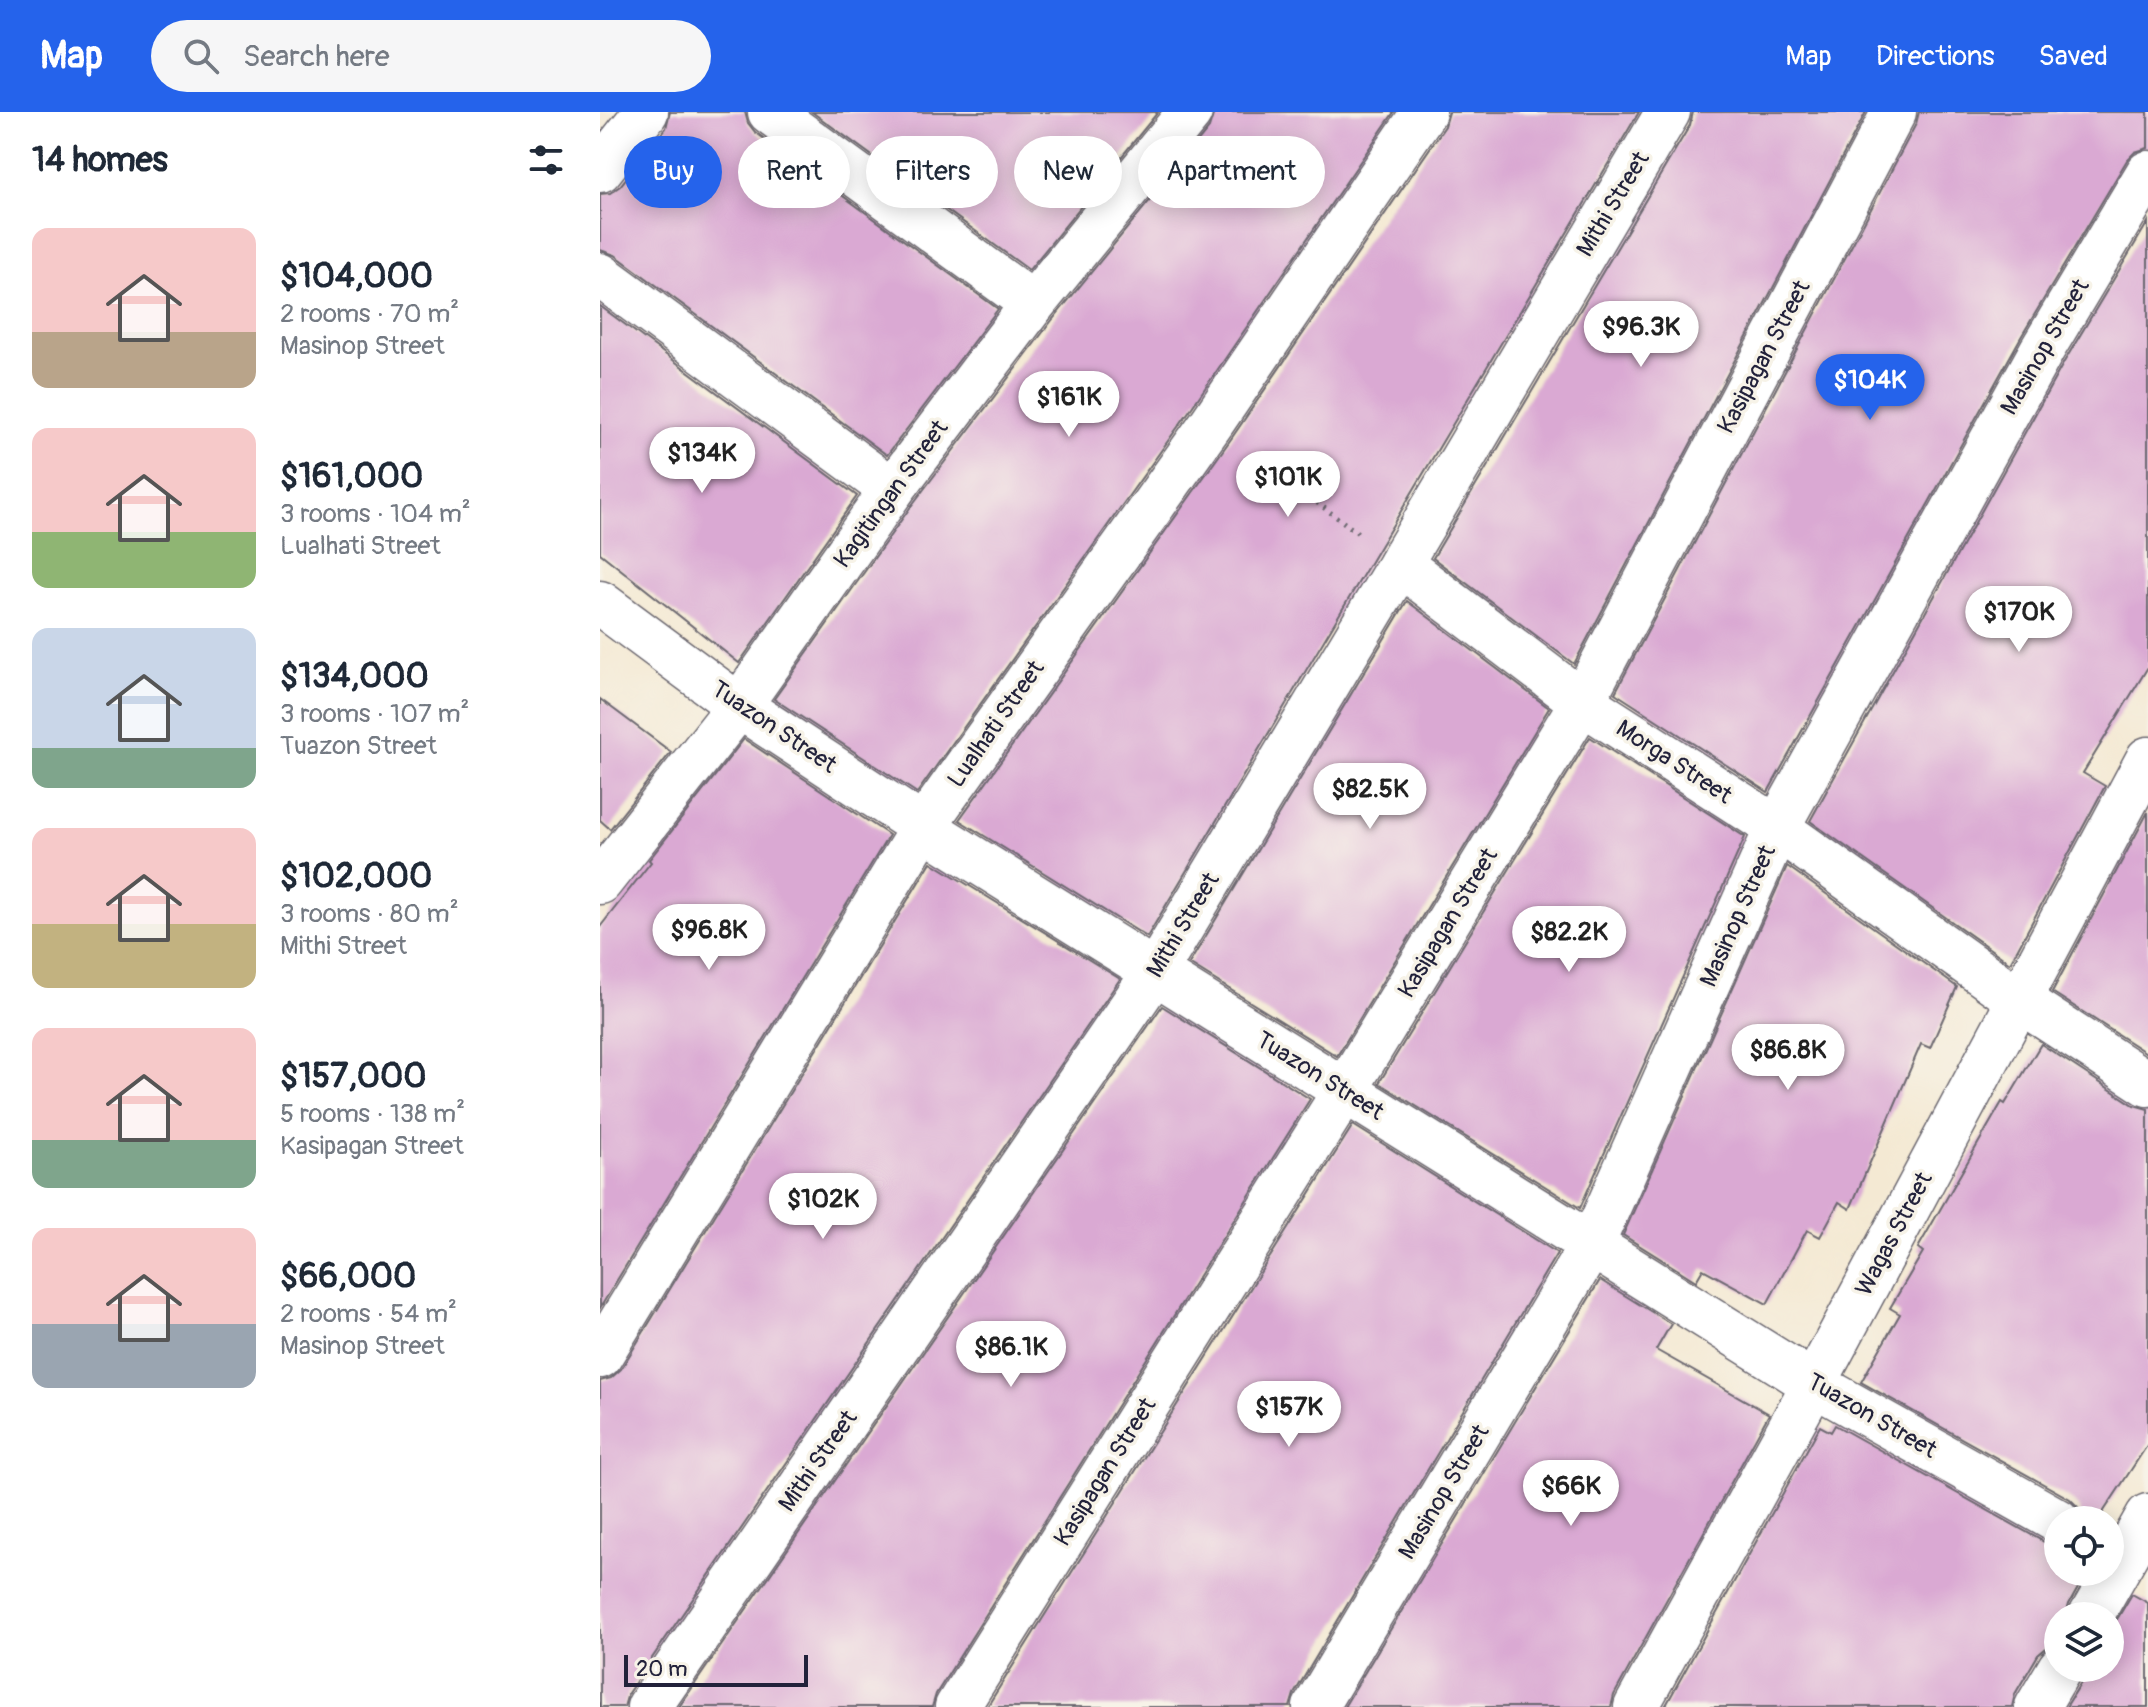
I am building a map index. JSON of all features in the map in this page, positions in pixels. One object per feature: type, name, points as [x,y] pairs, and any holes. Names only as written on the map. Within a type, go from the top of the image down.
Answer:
[{"type":"street","points":[[600,170],[646,112]]},
{"type":"street","points":[[770,112],[1033,304]]},
{"type":"street","name":"Lualhati Street","points":[[600,1356],[923,827],[1211,424],[1424,112]]},
{"type":"street","name":"Mithi Street","points":[[649,1707],[1155,972],[1668,112]]},
{"type":"street","name":"Kasipagan Street","points":[[957,1707],[1344,1092],[1582,702],[1894,112]]},
{"type":"street","name":"Kagitingan Street","points":[[604,868],[739,706],[892,490],[1179,116]]},
{"type":"street","name":"Masinop Street","points":[[1315,1707],[1592,1244],[1777,828],[2042,350],[2148,173]]},
{"type":"street","points":[[600,275],[892,490]]},
{"type":"street","name":"Morga Street","points":[[1400,564],[1582,702],[1777,828],[2019,1000],[2148,1084]]},
{"type":"street","name":"Tuazon Street","points":[[600,603],[739,706],[923,827],[1814,1384],[2044,1513]]},
{"type":"street","name":"Wagas Street","points":[[1640,1705],[2148,759]]},
{"type":"street","points":[[2100,1602],[2128,1561],[2148,1516]]},
{"type":"street","points":[[2037,1707],[2052,1682]]},
{"type":"path","points":[[1211,424],[1400,564]]},
{"type":"building","points":[[670,112],[745,112],[748,123],[760,136],[738,136],[738,208],[850,208],[850,201],[998,309],[887,455],[615,255],[600,250],[600,194],[610,193],[624,181],[624,208],[722,208],[722,136],[660,136],[666,128]]},
{"type":"building","points":[[812,112],[1158,112],[1122,156],[1122,136],[1014,136],[1014,208],[1080,208],[1029,270],[944,208],[998,208],[998,136],[866,136],[866,151],[850,140],[850,136],[845,136]]},
{"type":"building","points":[[1214,112],[1394,112],[1190,410],[917,793],[774,699],[912,505],[1053,319],[1144,208],[1325,208],[1325,136],[1202,136],[1209,128]]},
{"type":"building","points":[[1449,112],[1639,112],[1147,937],[959,820],[1231,439],[1445,126]]},
{"type":"building","points":[[1693,112],[1866,112],[1574,664],[1433,558],[1690,125]]},
{"type":"building","points":[[1919,112],[2148,112],[2148,148],[2135,152],[2127,160],[2021,337],[1768,792],[1615,693],[1916,124]]},
{"type":"building","points":[[2148,222],[2148,667],[2083,773],[2105,786],[2010,963],[1810,821],[2064,362]]},
{"type":"building","points":[[600,306],[857,496],[739,663],[600,553]]},
{"type":"building","points":[[1407,601],[1549,708],[1337,1056],[1189,964]]},
{"type":"building","points":[[600,699],[671,752],[610,829],[600,820]]},
{"type":"building","points":[[1590,737],[1745,837],[1580,1208],[1379,1083]]},
{"type":"building","points":[[744,739],[889,835],[600,1308],[600,927]]},
{"type":"building","points":[[2148,812],[2148,1054],[2052,992]]},
{"type":"building","points":[[931,862],[1120,979],[628,1693],[624,1707],[600,1707],[600,1381],[611,1378],[621,1369]]},
{"type":"building","points":[[1787,866],[1957,987],[1930,1048],[1921,1044],[1850,1209],[1839,1202],[1820,1237],[1807,1230],[1767,1304],[1703,1269],[1696,1281],[1623,1235]]},
{"type":"building","points":[[1162,1006],[1310,1099],[936,1694],[932,1707],[679,1707]]},
{"type":"building","points":[[2041,1044],[2134,1105],[2148,1109],[2148,1444],[2107,1506],[2077,1506],[2070,1499],[1861,1382],[1900,1314],[1890,1308],[1923,1252],[1918,1248],[2002,1102],[2005,1104]]},
{"type":"building","points":[[1353,1125],[1557,1253],[1294,1694],[1290,1707],[987,1707]]},
{"type":"building","points":[[1600,1280],[1671,1324],[1656,1350],[1769,1414],[1614,1695],[1611,1707],[1344,1707]]},
{"type":"building","points":[[1835,1425],[2044,1542],[2044,1586],[2079,1586],[2070,1602],[2044,1602],[2044,1650],[2015,1694],[2012,1707],[1665,1707],[1820,1426],[1831,1432]]},
{"type":"building","points":[[2132,1594],[2148,1603],[2148,1707],[2066,1707],[2081,1682],[2124,1682],[2124,1607]]}]
